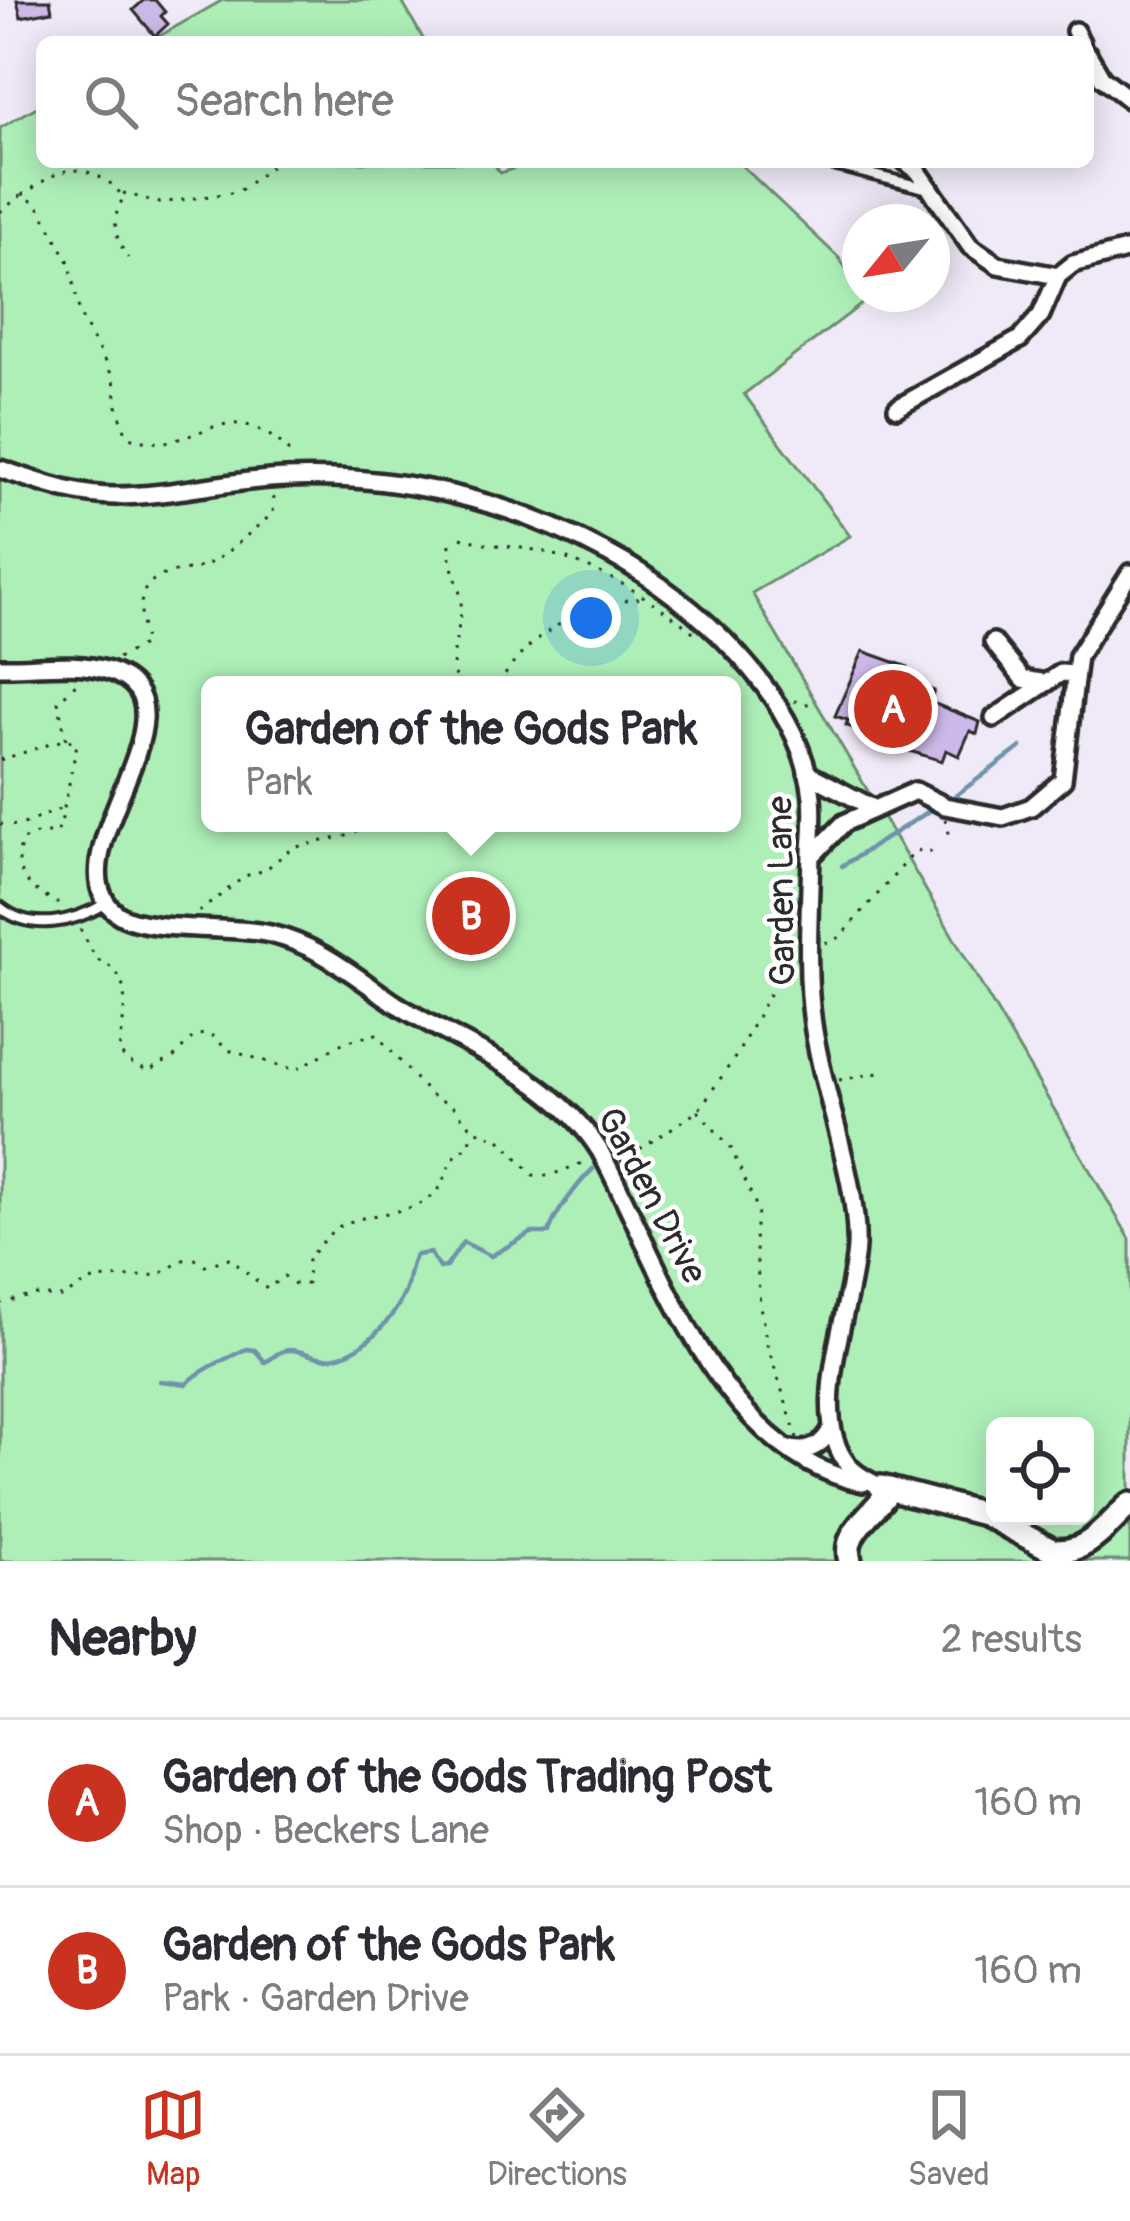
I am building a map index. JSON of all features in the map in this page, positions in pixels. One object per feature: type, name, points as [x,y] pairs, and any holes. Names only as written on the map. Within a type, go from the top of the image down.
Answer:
[{"type":"street","points":[[1094,64],[1102,78],[1130,100]]},
{"type":"street","points":[[912,168],[970,246],[998,266],[1058,276]]},
{"type":"street","points":[[897,408],[1020,339],[1041,315],[1058,276],[1073,264],[1130,249]]},
{"type":"street","name":"Garden Lane","points":[[0,469],[78,492],[113,496],[280,478],[376,480],[472,498],[573,535],[630,565],[693,610],[747,668],[785,718],[807,772],[813,811],[809,986],[822,1081],[855,1226],[854,1270],[833,1372],[832,1427]]},
{"type":"street","points":[[811,857],[844,824],[915,791],[947,806],[1003,817],[1031,807],[1063,780],[1082,645],[1130,573]]},
{"type":"street","points":[[993,642],[1024,679],[1047,682]]},
{"type":"street","points":[[0,667],[98,669],[123,677],[135,688],[142,730],[127,788],[97,854],[98,888],[107,903]]},
{"type":"street","points":[[994,718],[1061,673],[1075,674]]},
{"type":"street","points":[[807,772],[875,809]]},
{"type":"street","name":"Garden Drive","points":[[107,903],[118,915],[132,920],[262,932],[297,940],[547,1090],[584,1126],[604,1157],[691,1334],[742,1405],[793,1449],[850,1480],[985,1514],[1063,1552],[1120,1524],[1130,1504]]},
{"type":"street","points":[[793,1449],[820,1444],[832,1427],[853,1470],[885,1488],[876,1513],[851,1534],[846,1552],[850,1561]]},
{"type":"lane","points":[[845,168],[930,189]]},
{"type":"lane","points":[[0,907],[24,920],[45,923],[73,918],[107,903]]},
{"type":"path","points":[[0,212],[56,174],[76,168]]},
{"type":"path","points":[[81,168],[121,192],[160,203],[238,193],[269,168]]},
{"type":"path","points":[[121,192],[114,223],[128,258]]},
{"type":"path","points":[[20,196],[37,203],[70,263],[80,315],[114,379],[128,436],[159,443],[233,420],[247,422],[288,451],[274,488],[273,514],[201,568],[159,576],[147,585],[142,614],[145,644],[98,669],[58,701],[66,739]]},
{"type":"path","points":[[461,537],[497,548],[552,554],[591,569],[646,598],[708,644]]},
{"type":"path","points":[[450,544],[448,564],[461,603],[454,676]]},
{"type":"path","points":[[504,676],[509,665],[582,610],[620,599],[646,598]]},
{"type":"path","points":[[791,701],[812,705]]},
{"type":"path","points":[[0,760],[66,739],[77,744],[60,828],[22,840],[18,861],[39,897],[64,906],[94,956],[122,978],[125,1015],[119,1052],[139,1068],[148,1071],[173,1058],[195,1035],[210,1034],[228,1050],[296,1070],[344,1042],[376,1034],[429,1094],[452,1106],[474,1130],[500,1139],[533,1175],[548,1176],[604,1157],[618,1163],[698,1112],[738,1053],[794,948],[840,937],[914,853],[932,852]]},
{"type":"path","points":[[947,806],[945,825],[951,840]]},
{"type":"path","points":[[0,824],[19,826],[62,808]]},
{"type":"path","points":[[195,926],[199,911],[292,848],[356,832]]},
{"type":"path","points":[[822,1081],[884,1072]]},
{"type":"path","points":[[698,1112],[731,1148],[758,1210],[760,1306],[793,1449]]},
{"type":"path","points":[[0,1303],[36,1295],[61,1298],[95,1279],[158,1275],[183,1260],[195,1259],[205,1265],[229,1258],[267,1289],[284,1276],[295,1284],[307,1284],[308,1258],[334,1229],[429,1199],[442,1185],[448,1162],[467,1148],[474,1130]]},
{"type":"green space","points":[[223,0],[401,0],[422,36],[160,36]]},
{"type":"green space","points":[[36,107],[36,168],[497,168],[500,173],[515,168],[744,168],[839,258],[842,312],[851,312],[744,394],[850,536],[752,593],[1130,1239],[1130,1561],[0,1561],[0,128]]},
{"type":"building","points":[[17,0],[50,0],[52,11],[21,17]]},
{"type":"building","points":[[144,0],[155,0],[165,12],[161,16],[168,24],[155,36],[133,10]]},
{"type":"building","points":[[863,651],[908,667],[904,680],[934,691],[930,702],[980,722],[977,734],[970,731],[959,756],[946,750],[942,761],[890,745],[835,716]]},
{"type":"waterway","points":[[955,796],[1021,747]]},
{"type":"waterway","points":[[842,866],[931,810]]},
{"type":"waterway","points":[[160,1381],[187,1384],[246,1349],[255,1350],[265,1362],[286,1350],[328,1358],[352,1351],[392,1314],[405,1292],[416,1255],[430,1253],[439,1268],[446,1267],[463,1242],[491,1256],[531,1233],[549,1233],[567,1200],[593,1169]]},
{"type":"place","name":"Garden of the Gods Trading Post","points":[[893,709]]},
{"type":"place","name":"Garden of the Gods Park","points":[[471,916]]}]
